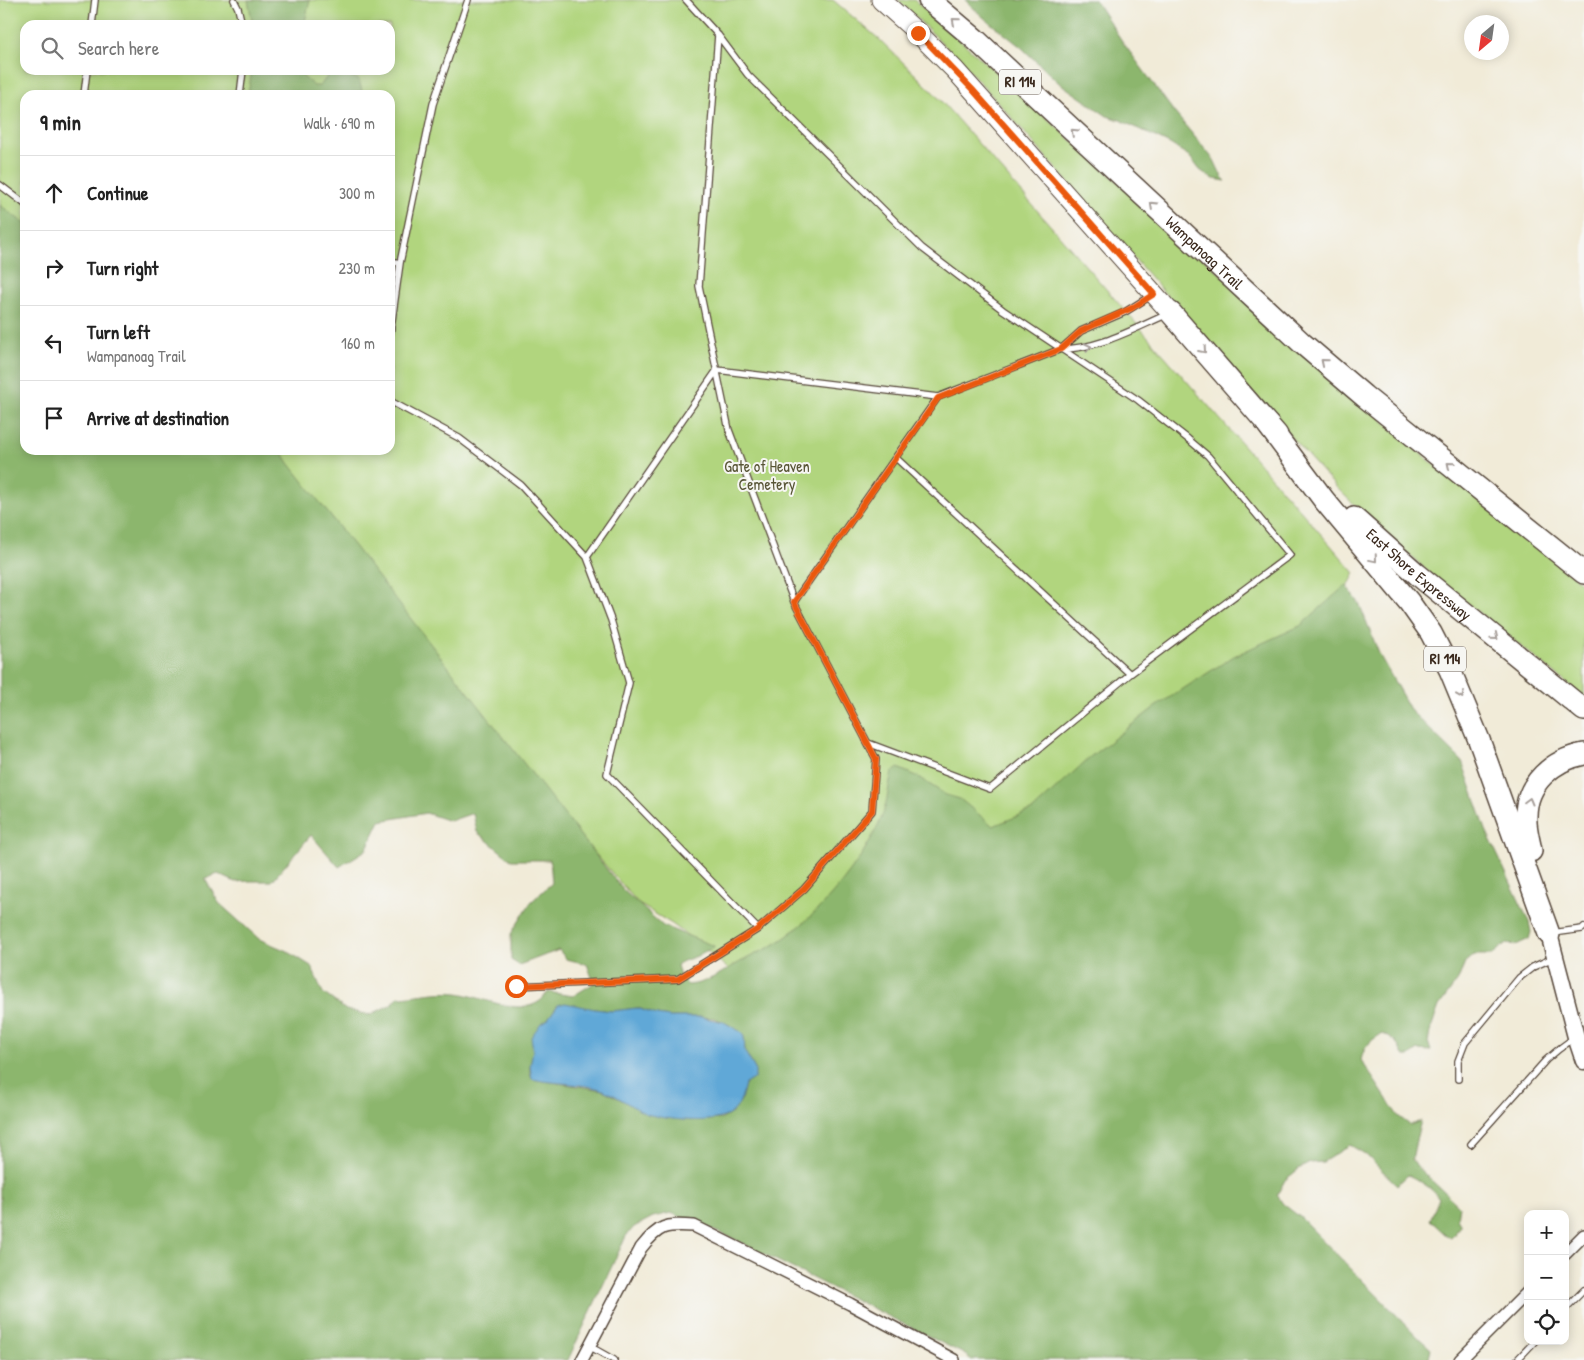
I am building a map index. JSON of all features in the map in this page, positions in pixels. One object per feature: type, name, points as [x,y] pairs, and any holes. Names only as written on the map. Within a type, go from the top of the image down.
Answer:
[{"type":"highway","name":"Wampanoag Trail","points":[[930,0],[1303,344],[1364,396],[1488,495]]},
{"type":"highway","name":"RI 114","points":[[1171,313],[1268,425],[1329,506],[1409,602],[1431,633],[1450,670],[1476,734],[1550,934]]},
{"type":"highway","name":"East Shore Expressway","points":[[1268,425],[1320,484],[1377,540],[1584,710]]},
{"type":"highway","points":[[1488,495],[1539,526],[1584,557]]},
{"type":"highway","name":"RI 114","points":[[1488,495],[1584,573]]},
{"type":"highway","points":[[1550,934],[1527,830],[1526,814],[1528,802],[1535,785],[1548,770],[1564,760],[1584,754]]},
{"type":"main road","name":"RI 114","points":[[881,0],[955,70],[1171,313]]},
{"type":"main road","name":"RI 114","points":[[1550,934],[1576,1037],[1584,1061]]},
{"type":"street","points":[[582,1360],[641,1248],[652,1234],[666,1225],[694,1226],[850,1304],[954,1360]]},
{"type":"street","points":[[1569,1250],[1584,1235]]},
{"type":"street","points":[[1460,1360],[1524,1296]]},
{"type":"lane","points":[[93,20],[95,0]]},
{"type":"lane","points":[[234,0],[241,20]]},
{"type":"lane","points":[[395,299],[400,263],[434,104],[468,0]]},
{"type":"lane","points":[[686,0],[718,35],[748,75],[922,248],[1003,310],[1146,405],[1208,456],[1290,555],[1130,674],[990,789],[868,743]]},
{"type":"lane","points":[[516,986],[678,979],[758,929],[804,889],[872,811],[876,759],[794,602],[729,430],[699,286],[718,35]]},
{"type":"lane","points":[[85,90],[86,75]]},
{"type":"lane","points":[[241,90],[242,75]]},
{"type":"lane","points":[[0,185],[20,200]]},
{"type":"lane","points":[[395,262],[400,263]]},
{"type":"lane","points":[[1061,349],[1081,331],[1132,308],[1154,294]]},
{"type":"lane","points":[[717,370],[938,398],[1061,349],[1096,345],[1171,313]]},
{"type":"lane","points":[[587,557],[717,370]]},
{"type":"lane","points":[[794,602],[938,398]]},
{"type":"lane","points":[[395,404],[459,438],[521,485],[587,557],[611,620],[629,683],[607,774],[758,929]]},
{"type":"lane","points":[[896,458],[1130,674]]},
{"type":"lane","points":[[1550,934],[1584,929]]},
{"type":"lane","points":[[1458,1078],[1458,1061],[1465,1043],[1520,978],[1533,967],[1555,957]]},
{"type":"lane","points":[[1470,1144],[1546,1060],[1576,1037]]},
{"type":"lane","points":[[1569,1305],[1584,1290]]},
{"type":"lane","points":[[1517,1360],[1531,1345]]},
{"type":"lane","points":[[589,1346],[614,1360]]},
{"type":"green space","name":"Gate of Heaven Cemetery","points":[[0,0],[833,0],[880,40],[935,94],[1355,573],[1340,602],[1006,832],[783,947],[736,976],[702,946],[672,924],[639,904],[392,620],[271,455],[395,455],[395,90],[20,90],[20,228],[0,221]]},
{"type":"green space","points":[[248,0],[310,0],[305,20],[252,20]]},
{"type":"green space","points":[[898,0],[914,0],[931,14],[1415,449],[1584,585],[1584,697],[1431,574],[1374,524],[1337,488],[1269,413],[1005,110],[957,57]]},
{"type":"green space","points":[[965,0],[1095,0],[1124,44],[1174,112],[1214,160],[1226,181],[1214,179],[1207,175],[1200,170],[1189,156],[1170,144],[1120,120],[1107,116],[1094,107],[1058,82],[1021,47]]},
{"type":"green space","points":[[251,75],[302,75],[314,86],[320,86],[328,75],[349,75],[359,80],[362,90],[249,90]]},
{"type":"green space","points":[[0,205],[20,220],[20,455],[284,455],[623,890],[663,926],[714,946],[713,949],[677,965],[680,977],[688,985],[708,980],[770,947],[804,923],[820,907],[850,872],[874,834],[884,810],[892,772],[898,768],[918,777],[946,795],[960,799],[993,826],[1033,810],[1090,757],[1155,707],[1234,656],[1300,626],[1346,585],[1359,603],[1380,656],[1411,711],[1462,761],[1486,830],[1529,922],[1531,932],[1529,939],[1516,945],[1505,944],[1492,955],[1474,955],[1465,962],[1458,980],[1439,1006],[1428,1042],[1431,1051],[1418,1050],[1410,1056],[1405,1056],[1396,1042],[1389,1036],[1382,1034],[1368,1044],[1361,1060],[1398,1116],[1410,1125],[1421,1121],[1412,1159],[1416,1166],[1459,1206],[1457,1219],[1461,1226],[1451,1238],[1445,1234],[1430,1220],[1439,1198],[1432,1191],[1408,1175],[1397,1185],[1365,1154],[1350,1145],[1323,1162],[1310,1163],[1300,1168],[1285,1180],[1277,1195],[1283,1204],[1300,1217],[1431,1349],[1428,1360],[972,1360],[964,1354],[732,1238],[671,1213],[653,1217],[634,1227],[626,1236],[568,1360],[0,1360]],"holes":[[[426,813],[450,821],[473,813],[477,832],[511,860],[550,860],[552,883],[531,902],[511,934],[511,960],[519,965],[559,950],[566,959],[587,964],[594,983],[573,996],[548,992],[540,1001],[521,1007],[500,1004],[457,993],[443,992],[399,996],[392,1004],[370,1015],[346,1010],[323,993],[311,966],[287,951],[259,939],[219,903],[205,879],[218,874],[235,882],[272,881],[311,835],[339,867],[366,850],[380,821]],[[558,1005],[612,1011],[638,1008],[657,1015],[670,1017],[714,1018],[741,1032],[744,1037],[745,1052],[755,1069],[745,1084],[741,1100],[732,1113],[722,1119],[707,1120],[684,1120],[648,1114],[603,1090],[532,1079],[530,1067],[541,1023],[547,1020]]]},
{"type":"water","points":[[565,1003],[612,1011],[637,1008],[657,1015],[701,1017],[724,1022],[741,1032],[744,1037],[745,1052],[755,1069],[755,1078],[745,1084],[740,1101],[730,1114],[702,1120],[677,1120],[655,1116],[641,1111],[603,1090],[587,1086],[532,1079],[530,1067],[533,1049],[531,1037],[558,1005]]},
{"type":"route","points":[[516,986],[678,979],[758,929],[804,889],[872,811],[876,759],[794,602],[938,398],[1061,349],[1081,331],[1125,312],[1154,294],[955,70],[918,33]]}]
